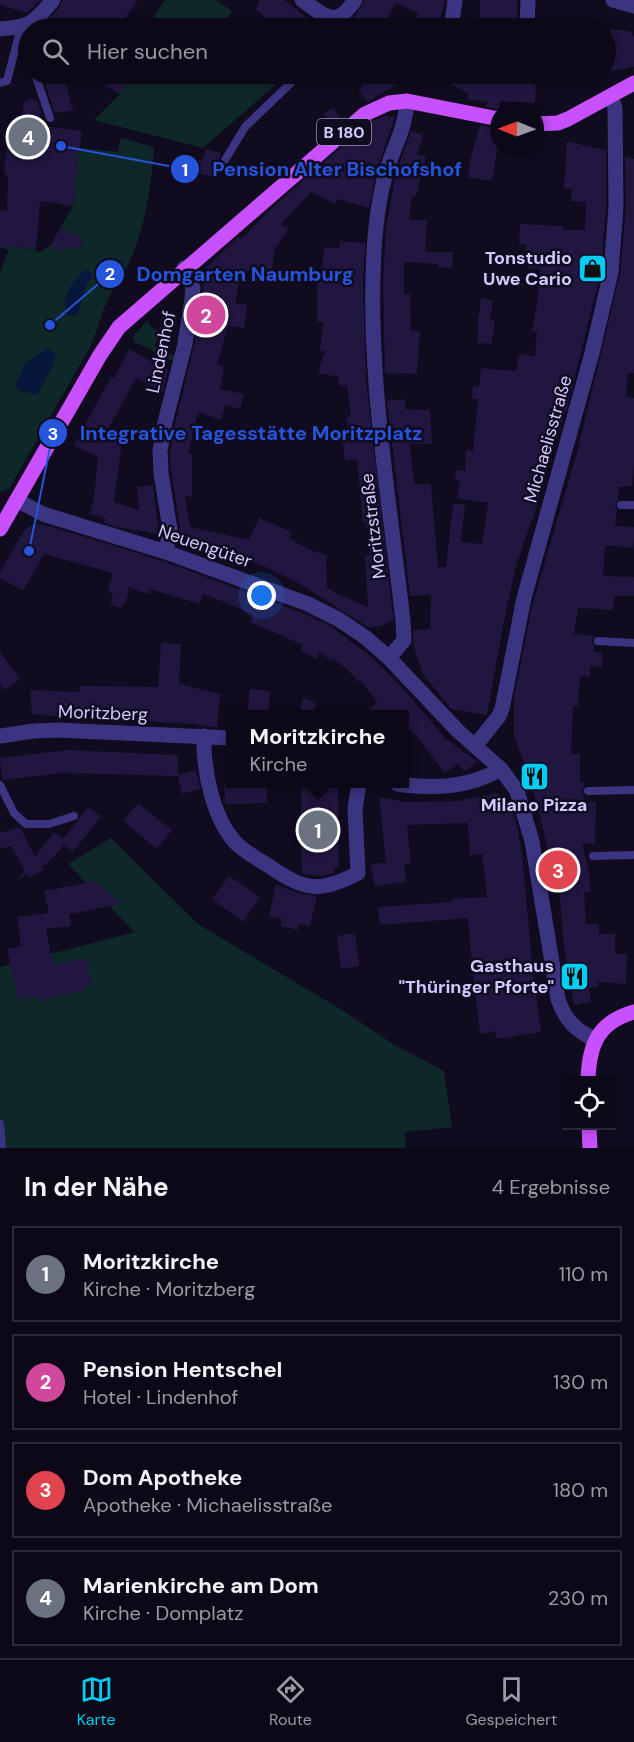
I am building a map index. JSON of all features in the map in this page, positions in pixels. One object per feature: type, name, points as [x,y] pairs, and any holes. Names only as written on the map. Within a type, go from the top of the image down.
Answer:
[{"type":"main road","points":[[544,124],[558,123],[634,83]]},
{"type":"main road","name":"B 180","points":[[2,519],[17,500],[110,339],[128,317],[366,114],[389,103],[407,101],[490,117]]},
{"type":"main road","points":[[588,1076],[591,1052],[596,1040],[609,1022],[634,1012]]},
{"type":"main road","points":[[589,1130],[590,1148]]},
{"type":"street","points":[[39,18],[53,0]]},
{"type":"street","points":[[302,0],[327,18]]},
{"type":"street","points":[[341,18],[355,0]]},
{"type":"street","points":[[452,18],[455,0]]},
{"type":"street","points":[[527,18],[528,0]]},
{"type":"street","points":[[613,0],[634,6]]},
{"type":"street","points":[[0,29],[18,27]]},
{"type":"street","name":"Michaelisstraße","points":[[475,746],[502,709],[524,598],[592,353],[611,272],[616,207],[615,108],[610,97]]},
{"type":"street","name":"Moritzstraße","points":[[389,658],[404,640],[404,621],[377,392],[373,269],[380,202],[389,164],[404,126],[407,101]]},
{"type":"street","name":"Lindenhof","points":[[166,552],[170,529],[160,473],[160,451],[185,344],[192,299],[193,288],[184,268]]},
{"type":"street","name":"Neuengüter","points":[[17,500],[43,514],[166,552],[308,604],[338,619],[389,658],[475,746]]},
{"type":"street","name":"Moritzberg","points":[[0,736],[58,730],[226,738]]},
{"type":"street","points":[[204,736],[205,759],[213,803],[220,820],[238,845],[287,879],[300,884],[322,887],[337,884],[358,873],[355,808],[359,788]]},
{"type":"street","points":[[475,746],[501,769],[517,791],[532,841],[561,1008],[569,1022],[585,1035],[596,1040]]},
{"type":"street","points":[[409,785],[427,788],[483,780],[501,769]]},
{"type":"lane","points":[[0,83],[7,81],[18,39]]},
{"type":"lane","points":[[38,84],[50,118]]},
{"type":"lane","points":[[225,160],[245,127],[290,84]]},
{"type":"lane","points":[[621,505],[634,505]]},
{"type":"lane","points":[[598,641],[634,643]]},
{"type":"lane","points":[[0,785],[14,813],[26,824],[49,824],[74,816]]},
{"type":"lane","points":[[588,791],[634,790]]},
{"type":"lane","points":[[593,856],[634,855]]},
{"type":"lane","points":[[0,1124],[2,1148]]},
{"type":"green space","points":[[165,0],[216,0],[232,11],[228,18],[153,18]]},
{"type":"green space","points":[[125,84],[276,84],[203,148],[94,120],[120,94]]},
{"type":"green space","points":[[121,138],[154,147],[149,194],[133,255],[107,301],[89,349],[9,489],[0,492],[0,273],[9,249],[0,248],[0,246],[34,249],[38,253],[50,246],[73,206],[80,148],[118,152]],"holes":[[[26,363],[53,366],[37,394],[15,386]]]},
{"type":"green space","points":[[147,321],[152,328],[161,332],[154,346],[175,357],[175,362],[135,342],[134,335]]},
{"type":"green space","points":[[111,838],[198,924],[342,1010],[393,1044],[444,1071],[452,1127],[405,1132],[406,1148],[0,1148],[0,967],[135,932],[68,864]]},
{"type":"water","points":[[86,270],[90,271],[92,276],[84,290],[80,309],[72,316],[67,314],[65,302],[72,283]]},
{"type":"water","points":[[47,348],[56,355],[53,366],[37,394],[19,391],[15,386],[26,363]]},
{"type":"building","points":[[0,0],[40,0],[27,13],[0,5]]},
{"type":"building","points":[[63,0],[138,0],[125,18],[51,18]]},
{"type":"building","points":[[259,0],[285,0],[307,18],[266,18],[256,10]]},
{"type":"building","points":[[365,0],[445,0],[440,18],[415,18],[419,13],[396,3],[388,18],[352,18]]},
{"type":"building","points":[[480,0],[517,0],[517,18],[479,18]]},
{"type":"building","points":[[616,30],[630,31],[634,37],[634,67],[616,70]]},
{"type":"building","points":[[45,84],[66,84],[72,108],[76,110],[55,113]]},
{"type":"building","points":[[102,84],[126,84],[120,94]]},
{"type":"building","points":[[364,84],[397,84],[367,102],[359,90]]},
{"type":"building","points":[[450,84],[536,84],[535,102],[490,102],[490,108],[486,107],[488,102],[467,99],[469,94]]},
{"type":"building","points":[[30,99],[37,101],[42,115],[21,119],[24,103]]},
{"type":"building","points":[[333,107],[342,121],[334,128],[324,114]]},
{"type":"building","points":[[385,116],[395,117],[376,172],[369,208],[338,199],[335,204],[311,192],[281,224],[288,229],[274,250],[272,273],[241,271],[235,303],[247,305],[244,328],[228,326],[217,365],[224,367],[220,389],[244,394],[240,409],[225,405],[221,420],[198,412],[188,454],[192,454],[192,497],[185,496],[190,527],[249,540],[259,518],[292,532],[290,539],[310,550],[326,555],[327,587],[335,593],[368,607],[365,556],[370,555],[368,529],[366,529],[366,522],[363,522],[357,459],[345,460],[342,434],[348,434],[347,417],[351,417],[347,385],[339,386],[339,377],[318,373],[325,351],[320,351],[323,322],[317,322],[317,286],[320,273],[322,273],[324,247],[339,248],[340,241],[365,243],[363,284],[366,381],[393,617],[393,620],[381,626],[368,627],[300,584],[266,567],[214,547],[178,538],[180,527],[170,452],[194,346],[206,268],[238,237],[241,239],[272,208],[370,122]]},
{"type":"building","points":[[11,122],[82,131],[73,206],[40,201],[36,249],[0,246],[0,211],[7,211],[8,179],[4,170]]},
{"type":"building","points":[[480,125],[490,127],[490,156],[496,156],[492,181],[468,177]]},
{"type":"building","points":[[411,131],[423,135],[417,155],[426,156],[416,196],[412,196],[409,220],[427,220],[425,252],[453,252],[452,268],[438,267],[438,264],[404,262],[404,294],[410,294],[411,331],[420,331],[417,374],[385,373],[383,284],[386,229],[395,177]]},
{"type":"building","points":[[567,141],[606,151],[606,207],[601,271],[568,404],[537,506],[517,562],[487,715],[451,709],[423,674],[414,647],[413,630],[430,629],[431,595],[410,596],[387,401],[405,399],[405,409],[430,410],[432,444],[410,444],[414,484],[431,484],[438,567],[446,567],[453,504],[465,504],[461,542],[482,544],[488,503],[457,498],[460,481],[455,481],[456,470],[465,471],[466,450],[473,451],[478,399],[472,399],[473,386],[479,387],[481,368],[516,371],[519,354],[535,356],[537,331],[532,331],[540,269],[528,268],[529,262],[524,262],[526,244],[519,244],[520,224],[563,226],[563,230],[585,230],[586,202],[571,201],[572,189],[564,189]]},
{"type":"building","points":[[206,149],[221,153],[214,177],[175,167],[179,154],[202,161]]},
{"type":"building","points":[[625,157],[634,159],[634,373],[628,373],[626,397],[634,398],[634,462],[632,486],[619,487],[615,506],[617,510],[615,526],[634,527],[634,535],[633,548],[605,545],[603,576],[634,577],[634,596],[614,596],[613,610],[578,608],[574,634],[594,636],[592,641],[594,652],[603,653],[602,667],[590,666],[590,677],[581,676],[580,678],[578,706],[573,706],[571,754],[580,754],[580,782],[585,782],[582,791],[585,802],[596,802],[595,844],[582,843],[591,892],[584,892],[586,924],[599,924],[599,934],[615,934],[615,954],[627,954],[626,984],[598,982],[598,987],[589,988],[591,1002],[574,1005],[564,946],[558,878],[555,878],[532,785],[514,736],[514,698],[532,606],[578,449],[620,274],[626,208]]},
{"type":"building","points":[[60,229],[80,235],[82,245],[77,249],[63,248],[61,253],[50,246]]},
{"type":"building","points":[[481,299],[493,300],[490,319],[494,319],[494,328],[491,344],[478,343],[478,315]]},
{"type":"building","points":[[129,349],[168,370],[163,392],[136,378],[107,431],[122,441],[114,502],[139,510],[137,487],[153,485],[159,534],[117,527],[104,523],[105,518],[90,514],[98,457],[74,445]]},
{"type":"building","points":[[35,524],[49,526],[163,561],[329,625],[374,659],[445,738],[476,761],[466,772],[457,764],[445,773],[411,729],[409,731],[409,710],[370,710],[377,702],[360,680],[358,682],[333,658],[331,661],[320,652],[316,659],[300,650],[303,645],[250,622],[253,615],[227,603],[203,594],[200,604],[150,589],[148,594],[129,587],[127,598],[121,608],[110,605],[113,596],[108,589],[113,573],[44,554],[23,591],[0,578],[0,572],[25,529]]},
{"type":"building","points":[[161,643],[181,644],[179,684],[220,694],[217,728],[196,724],[156,722],[78,708],[78,718],[32,714],[30,690],[79,692],[80,686],[158,687]]},
{"type":"building","points":[[0,652],[20,679],[5,690],[0,684]]},
{"type":"building","points":[[250,689],[270,691],[268,710],[247,710]]},
{"type":"building","points":[[303,698],[316,702],[314,710],[300,710]]},
{"type":"building","points":[[68,750],[178,755],[178,775],[196,770],[200,789],[182,794],[178,776],[61,773],[2,779],[0,758]]},
{"type":"building","points":[[224,783],[226,783],[226,788],[267,788],[267,803],[225,804]]},
{"type":"building","points":[[301,788],[337,788],[339,867],[334,867],[334,873],[322,876],[302,874]]},
{"type":"building","points":[[493,793],[498,794],[511,805],[517,826],[522,853],[541,1032],[496,1039],[495,1031],[480,1034],[468,918],[380,925],[378,907],[487,897],[482,854],[470,855],[468,823],[407,825],[411,863],[404,864],[406,882],[375,886],[370,865],[386,862],[379,797],[405,802],[462,801]]},
{"type":"building","points":[[138,803],[172,830],[157,849],[123,821]]},
{"type":"building","points":[[88,807],[101,816],[73,852],[64,845],[51,860],[41,867],[43,870],[29,878],[27,874],[17,880],[25,870],[11,846],[0,849],[0,833],[20,827],[35,857],[54,832],[63,839]]},
{"type":"building","points":[[229,876],[260,897],[243,922],[212,899]]},
{"type":"building","points":[[96,881],[121,904],[69,914],[71,926],[46,929],[53,965],[86,958],[92,984],[84,986],[85,990],[38,1001],[37,996],[18,1000],[7,949],[21,946],[17,917],[49,913],[44,891]]},
{"type":"building","points":[[276,885],[301,894],[317,896],[310,926],[299,924],[298,930],[281,926],[282,919],[269,916]]},
{"type":"building","points":[[355,933],[359,966],[341,969],[337,936]]},
{"type":"place","name":"Marienkirche am Dom","points":[[28,137]]},
{"type":"place","name":"Pension Alter Bischofshof","points":[[61,146]]},
{"type":"place","name":"Tonstudio Uwe Cario","points":[[593,268]]},
{"type":"place","name":"Pension Hentschel","points":[[206,315]]},
{"type":"place","name":"Domgarten Naumburg","points":[[50,325]]},
{"type":"place","name":"Integrative Tagesstätte Moritzplatz","points":[[29,551]]},
{"type":"place","name":"Milano Pizza","points":[[534,776]]},
{"type":"place","name":"Moritzkirche","points":[[318,830]]},
{"type":"place","name":"Dom Apotheke","points":[[558,870]]},
{"type":"place","name":"Gasthaus \"Thüringer Pforte\"","points":[[575,976]]}]
